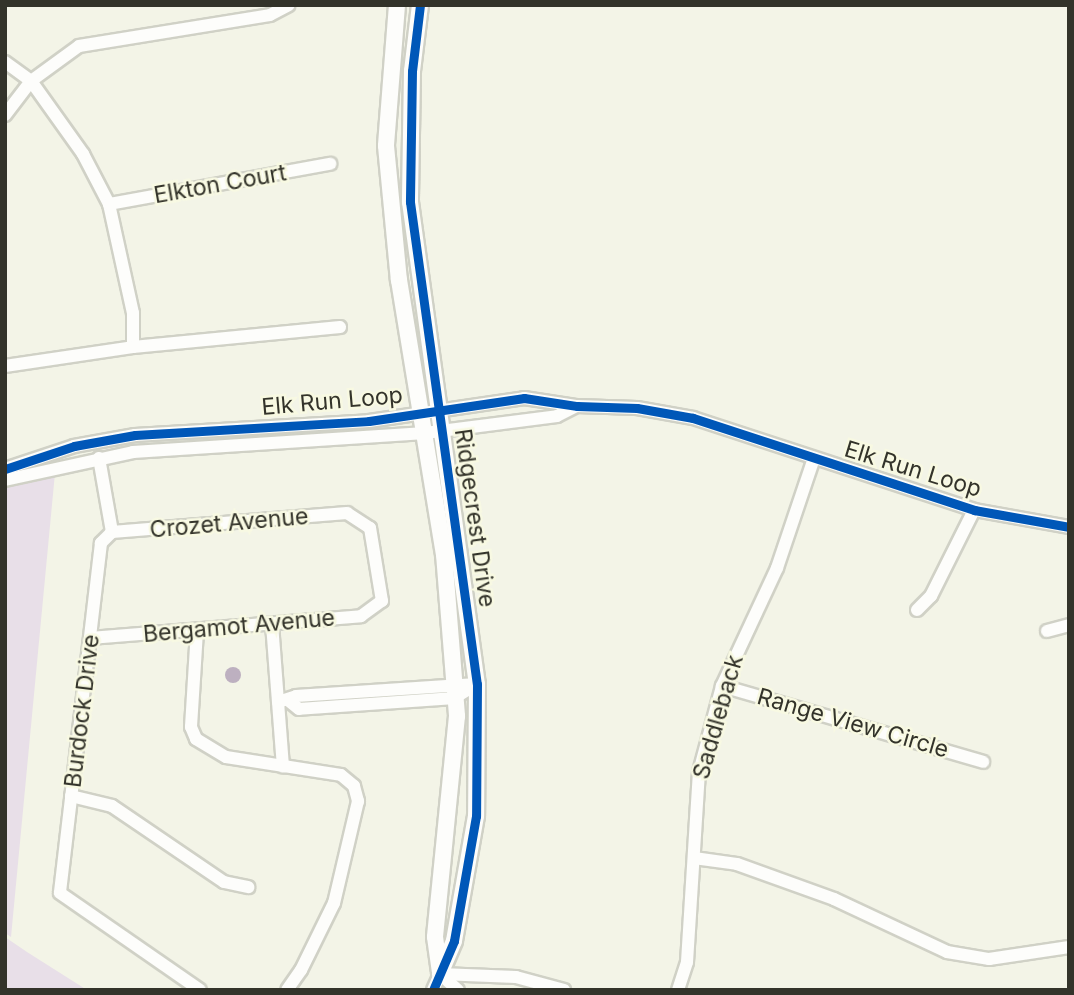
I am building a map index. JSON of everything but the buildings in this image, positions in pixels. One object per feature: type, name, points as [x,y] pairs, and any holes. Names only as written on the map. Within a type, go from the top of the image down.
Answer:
[{"type":"street","points":[[5,115],[31,81],[79,46],[270,15],[289,5]]},
{"type":"street","name":"Ridgecrest Drive","points":[[397,5],[386,146],[399,280],[444,554],[455,690],[448,841],[435,937],[440,974]]},
{"type":"street","name":"Ridgecrest Drive","points":[[420,5],[412,71],[410,202],[477,684],[476,816],[454,941],[433,990]]},
{"type":"street","points":[[5,62],[31,81],[83,154],[109,204],[132,313],[133,347]]},
{"type":"street","name":"Elkton Court","points":[[109,204],[330,164]]},
{"type":"street","points":[[5,366],[133,347],[340,327]]},
{"type":"street","name":"Elk Run Loop","points":[[5,469],[74,446],[135,435],[369,421],[421,411],[524,398],[578,406],[637,408],[693,418],[974,510],[1069,527]]},
{"type":"street","name":"Elk Run Loop","points":[[5,480],[99,458],[425,433],[557,415],[578,406]]},
{"type":"street","points":[[99,458],[111,532]]},
{"type":"street","name":"Saddleback","points":[[678,990],[687,962],[699,772],[722,686],[778,568],[814,458]]},
{"type":"street","points":[[917,610],[931,596],[974,510]]},
{"type":"street","name":"Crozet Avenue","points":[[111,532],[347,513],[370,528],[382,601]]},
{"type":"street","name":"Burdock Drive","points":[[111,532],[101,543],[60,894],[200,990]]},
{"type":"street","name":"Bergamot Avenue","points":[[90,638],[361,616],[382,601]]},
{"type":"street","points":[[272,624],[284,702],[283,767]]},
{"type":"street","points":[[1046,631],[1069,625]]},
{"type":"street","points":[[197,631],[191,727],[195,739],[226,757],[335,774],[350,780],[358,801],[334,903],[301,970],[287,990]]},
{"type":"street","points":[[284,702],[296,696],[455,690],[477,684]]},
{"type":"street","name":"Range View Circle","points":[[722,686],[983,762]]},
{"type":"street","points":[[71,796],[112,806],[224,882],[247,887]]},
{"type":"street","points":[[694,858],[737,864],[834,899],[947,952],[989,959],[1069,947]]},
{"type":"street","points":[[440,974],[474,973],[564,990]]},
{"type":"street","points":[[440,974],[458,990]]},
{"type":"shaded area","points":[[55,473],[11,937],[5,933],[5,488]]},
{"type":"shaded area","points":[[230,667],[236,667],[241,675],[239,681],[230,683],[225,678],[225,672]]},
{"type":"shaded area","points":[[5,937],[27,952],[87,990],[5,990]]},
{"type":"cycle path","points":[[420,5],[412,71],[410,202],[477,684],[476,816],[454,941],[433,990]]},
{"type":"cycle path","points":[[5,469],[74,446],[135,435],[369,421],[524,398],[577,406],[637,408],[693,418],[974,510],[1069,527]]}]
